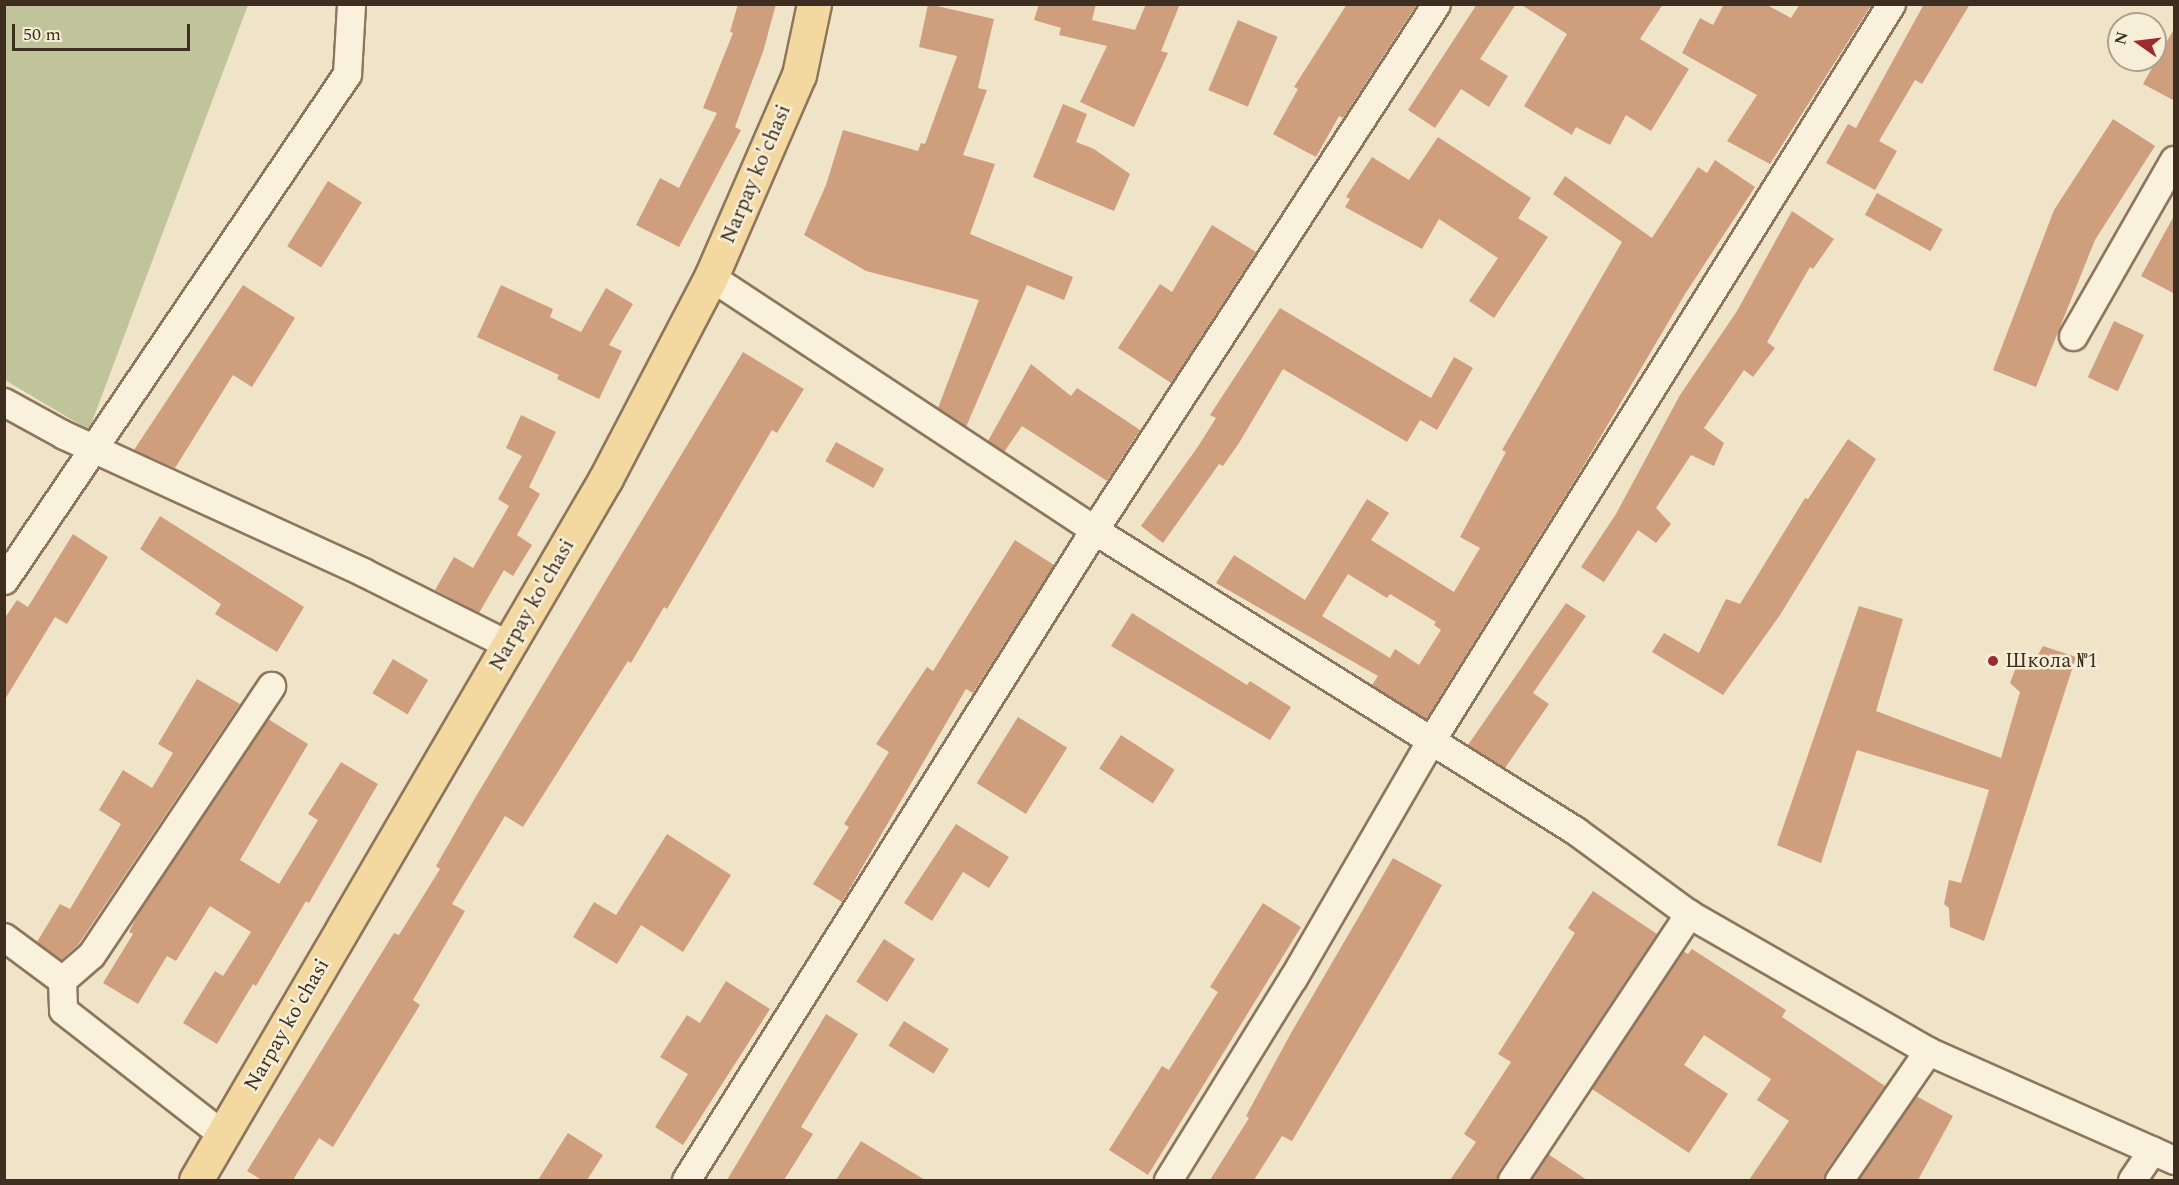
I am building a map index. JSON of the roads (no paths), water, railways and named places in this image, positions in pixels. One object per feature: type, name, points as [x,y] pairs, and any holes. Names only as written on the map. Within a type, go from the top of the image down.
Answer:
[{"type":"main road","name":"Narpay ko'chasi","points":[[205,1177],[223,1135],[606,478],[711,277],[799,75],[814,4]]},
{"type":"street","points":[[4,580],[96,450],[347,74],[351,4]]},
{"type":"street","points":[[686,1180],[1094,530],[1436,4]]},
{"type":"street","points":[[1168,1180],[1293,978],[1430,742],[1891,4]]},
{"type":"street","points":[[2073,336],[2175,160]]},
{"type":"street","points":[[711,277],[1094,530],[1430,742],[1576,831],[1689,914],[1928,1051],[2163,1155],[2133,1180]]},
{"type":"street","points":[[4,402],[96,450],[363,572],[509,645]]},
{"type":"street","points":[[62,980],[91,955],[272,686]]},
{"type":"street","points":[[1512,1180],[1689,914]]},
{"type":"street","points":[[4,937],[62,980]]},
{"type":"street","points":[[62,980],[63,1010],[223,1135]]},
{"type":"street","points":[[1839,1180],[1928,1051]]},
{"type":"place","name":"Школа №1","points":[[1993,661]]}]
